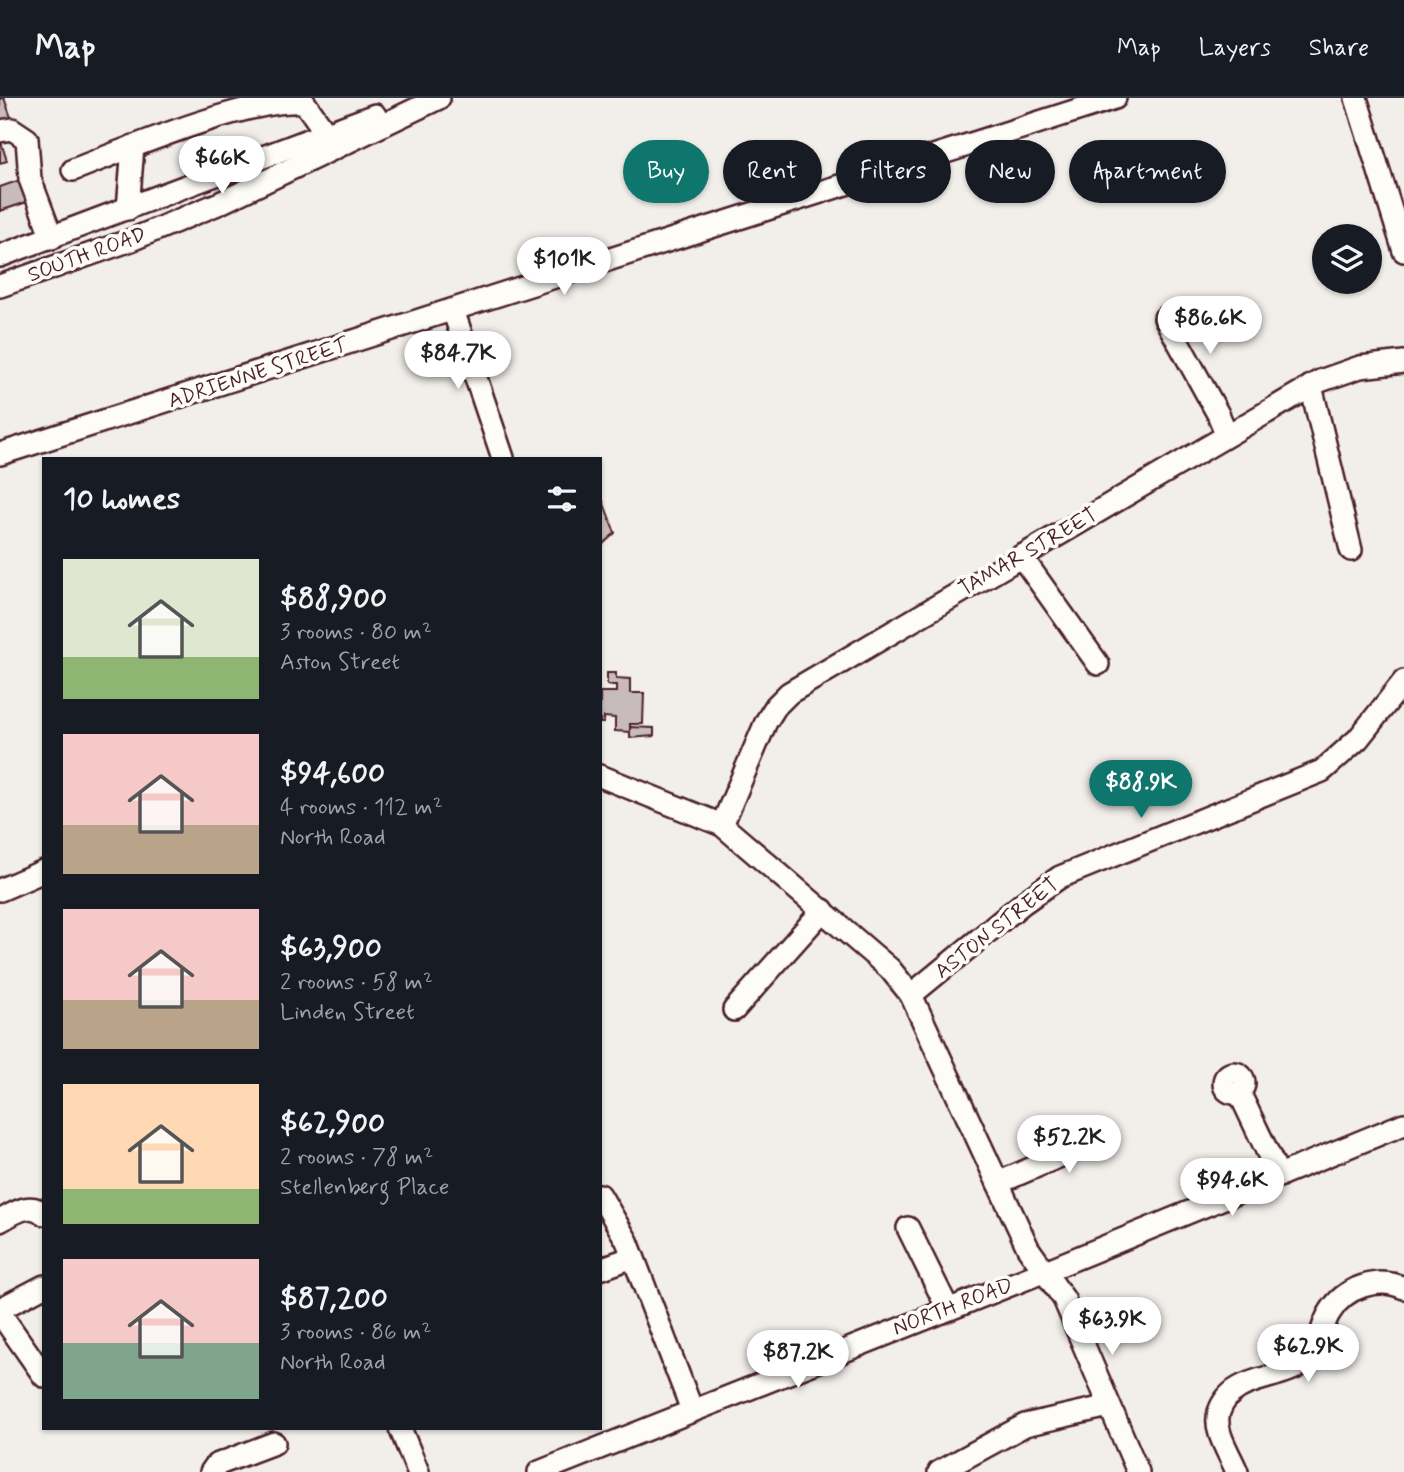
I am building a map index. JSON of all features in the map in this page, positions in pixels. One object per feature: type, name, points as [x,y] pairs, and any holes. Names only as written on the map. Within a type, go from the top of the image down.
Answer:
[{"type":"street","name":"SOUTH ROAD","points":[[0,256],[326,133],[433,98]]},
{"type":"street","name":"SOUTH ROAD","points":[[0,286],[131,240],[220,203],[439,98]]},
{"type":"street","name":"ADRIENNE STREET","points":[[0,454],[1115,98]]},
{"type":"street","points":[[1356,98],[1404,251]]},
{"type":"street","points":[[73,170],[230,107],[285,100],[304,102],[326,133]]},
{"type":"street","points":[[0,131],[12,129],[22,133],[27,139],[30,179],[52,238]]},
{"type":"street","points":[[128,209],[133,146]]},
{"type":"street","points":[[453,310],[503,457]]},
{"type":"street","points":[[1165,318],[1227,435]]},
{"type":"street","name":"TAMAR STREET","points":[[722,825],[766,722],[789,693],[1311,386],[1339,373],[1404,362]]},
{"type":"street","points":[[1311,386],[1351,551]]},
{"type":"street","points":[[1021,556],[1098,664]]},
{"type":"street","name":"ASTON STREET","points":[[911,995],[1023,903],[1060,877],[1329,766],[1380,716],[1404,681]]},
{"type":"street","points":[[602,777],[722,825],[890,969],[911,995],[998,1183],[1043,1272],[1064,1299],[1139,1472]]},
{"type":"street","points":[[0,890],[42,872]]},
{"type":"street","points":[[734,1010],[823,911]]},
{"type":"street","points":[[1239,1092],[1279,1176]]},
{"type":"street","name":"NORTH ROAD","points":[[539,1472],[1043,1272],[1404,1124]]},
{"type":"street","points":[[998,1183],[1095,1141]]},
{"type":"street","points":[[602,1199],[633,1257],[692,1410]]},
{"type":"street","points":[[0,1221],[29,1208],[42,1213]]},
{"type":"street","points":[[908,1227],[948,1309]]},
{"type":"street","points":[[602,1268],[633,1257]]},
{"type":"street","points":[[1237,1472],[1218,1425],[1220,1411],[1227,1397],[1240,1386],[1285,1373],[1308,1359],[1317,1345],[1330,1311],[1350,1294],[1375,1282],[1404,1288]]},
{"type":"street","points":[[42,1287],[0,1311],[42,1373]]},
{"type":"street","points":[[939,1472],[1025,1426],[1109,1406]]},
{"type":"street","points":[[401,1430],[418,1472]]},
{"type":"street","points":[[211,1472],[216,1465],[274,1443]]},
{"type":"building","points":[[0,98],[4,98],[13,123],[0,127]]},
{"type":"building","points":[[0,139],[7,161],[0,163]]},
{"type":"building","points":[[20,180],[27,202],[0,211],[0,187]]},
{"type":"building","points":[[602,501],[615,533],[602,545]]},
{"type":"building","points":[[607,673],[616,673],[616,678],[630,679],[630,693],[644,693],[643,724],[630,724],[630,732],[615,731],[615,718],[604,717],[602,723],[602,692],[616,692],[616,685],[607,685]]},
{"type":"building","points":[[630,727],[654,728],[654,736],[630,738]]}]
